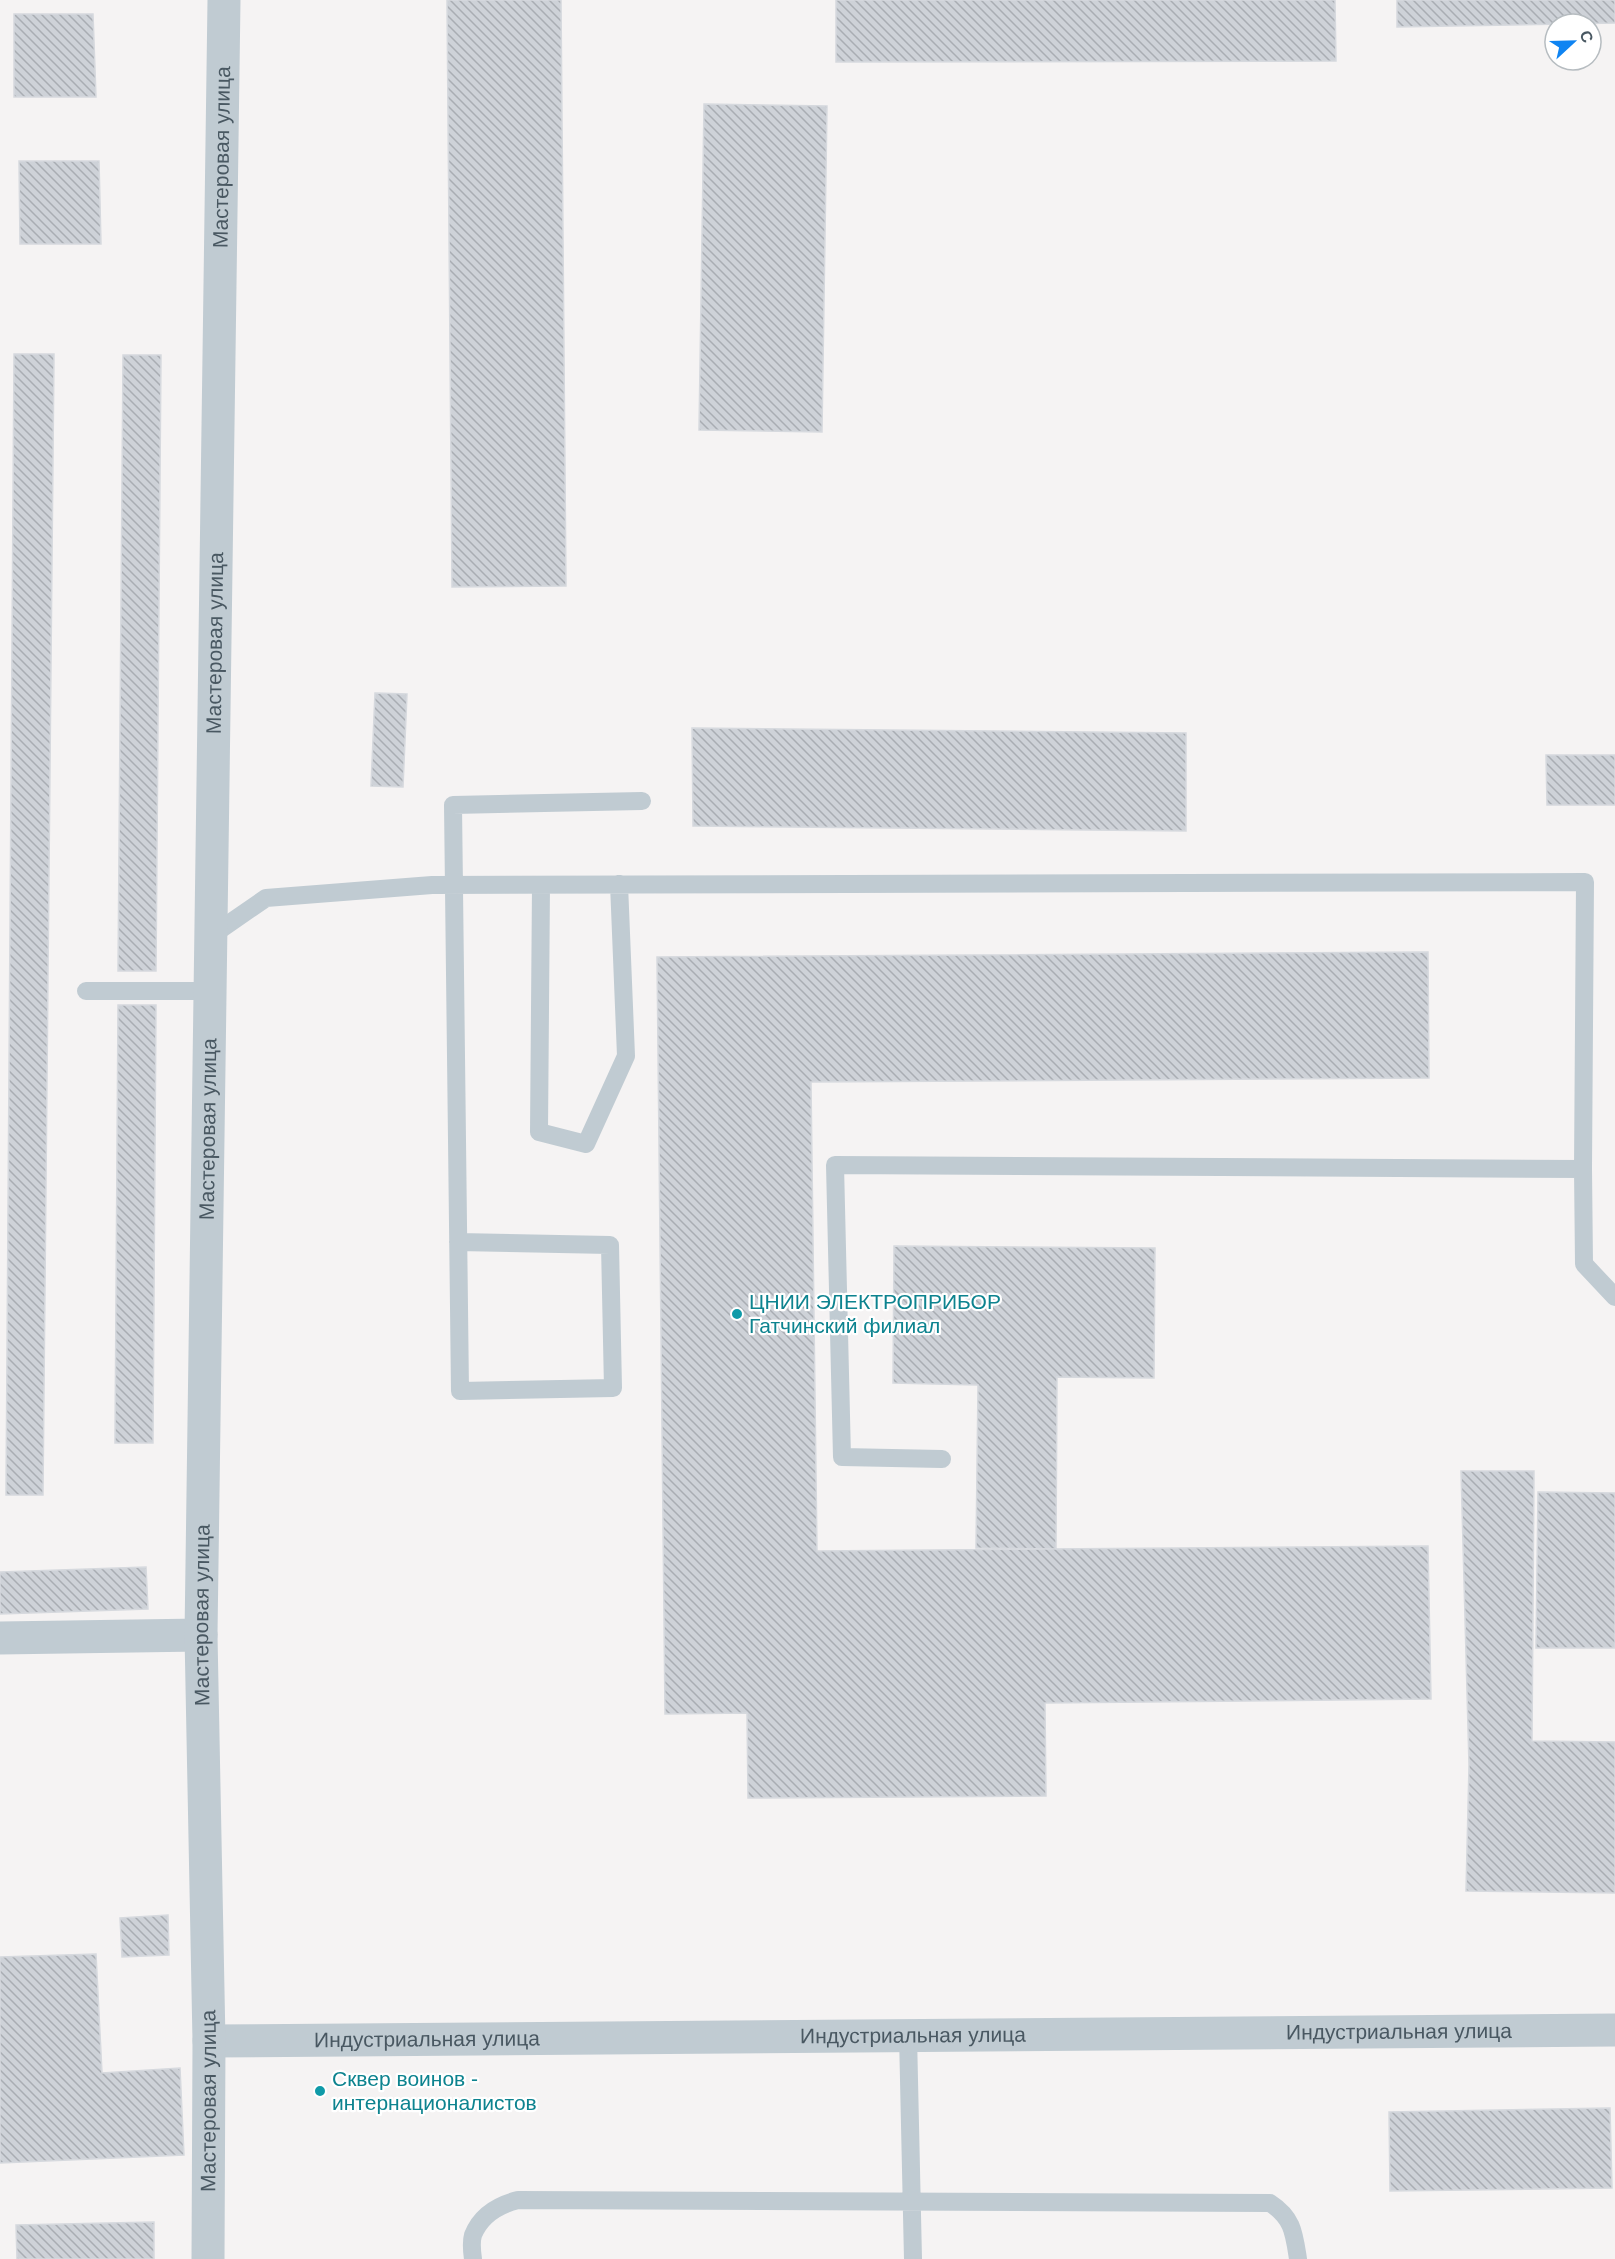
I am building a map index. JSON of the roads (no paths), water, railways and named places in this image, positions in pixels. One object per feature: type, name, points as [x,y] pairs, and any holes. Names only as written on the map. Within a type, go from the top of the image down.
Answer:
[{"type":"street","name":"Мастеровая улица","points":[[208,2259],[209,2041],[201,1635],[224,0]]},
{"type":"street","points":[[0,1638],[201,1635]]},
{"type":"street","name":"Индустриальная улица","points":[[209,2041],[1615,2030]]},
{"type":"lane","points":[[458,1242],[610,1245],[613,1388],[460,1391],[453,885],[453,806],[642,801]]},
{"type":"lane","points":[[211,936],[266,898],[453,885],[1585,882],[1584,1264],[1615,1297]]},
{"type":"lane","points":[[541,885],[539,1131],[586,1144],[626,1056],[619,884]]},
{"type":"lane","points":[[86,991],[210,991]]},
{"type":"lane","points":[[942,1459],[842,1457],[835,1165],[1583,1169]]},
{"type":"lane","points":[[908,2035],[913,2259]]},
{"type":"lane","points":[[472,2259],[472,2236],[479,2224],[489,2213],[504,2203],[518,2200],[1270,2203],[1284,2212],[1292,2228],[1298,2259]]},
{"type":"place","name":"ЦНИИ ЭЛЕКТРОПРИБОР Гатчинский филиал","points":[[737,1314]]},
{"type":"place","name":"Сквер воинов - интернационалистов","points":[[320,2091]]}]
